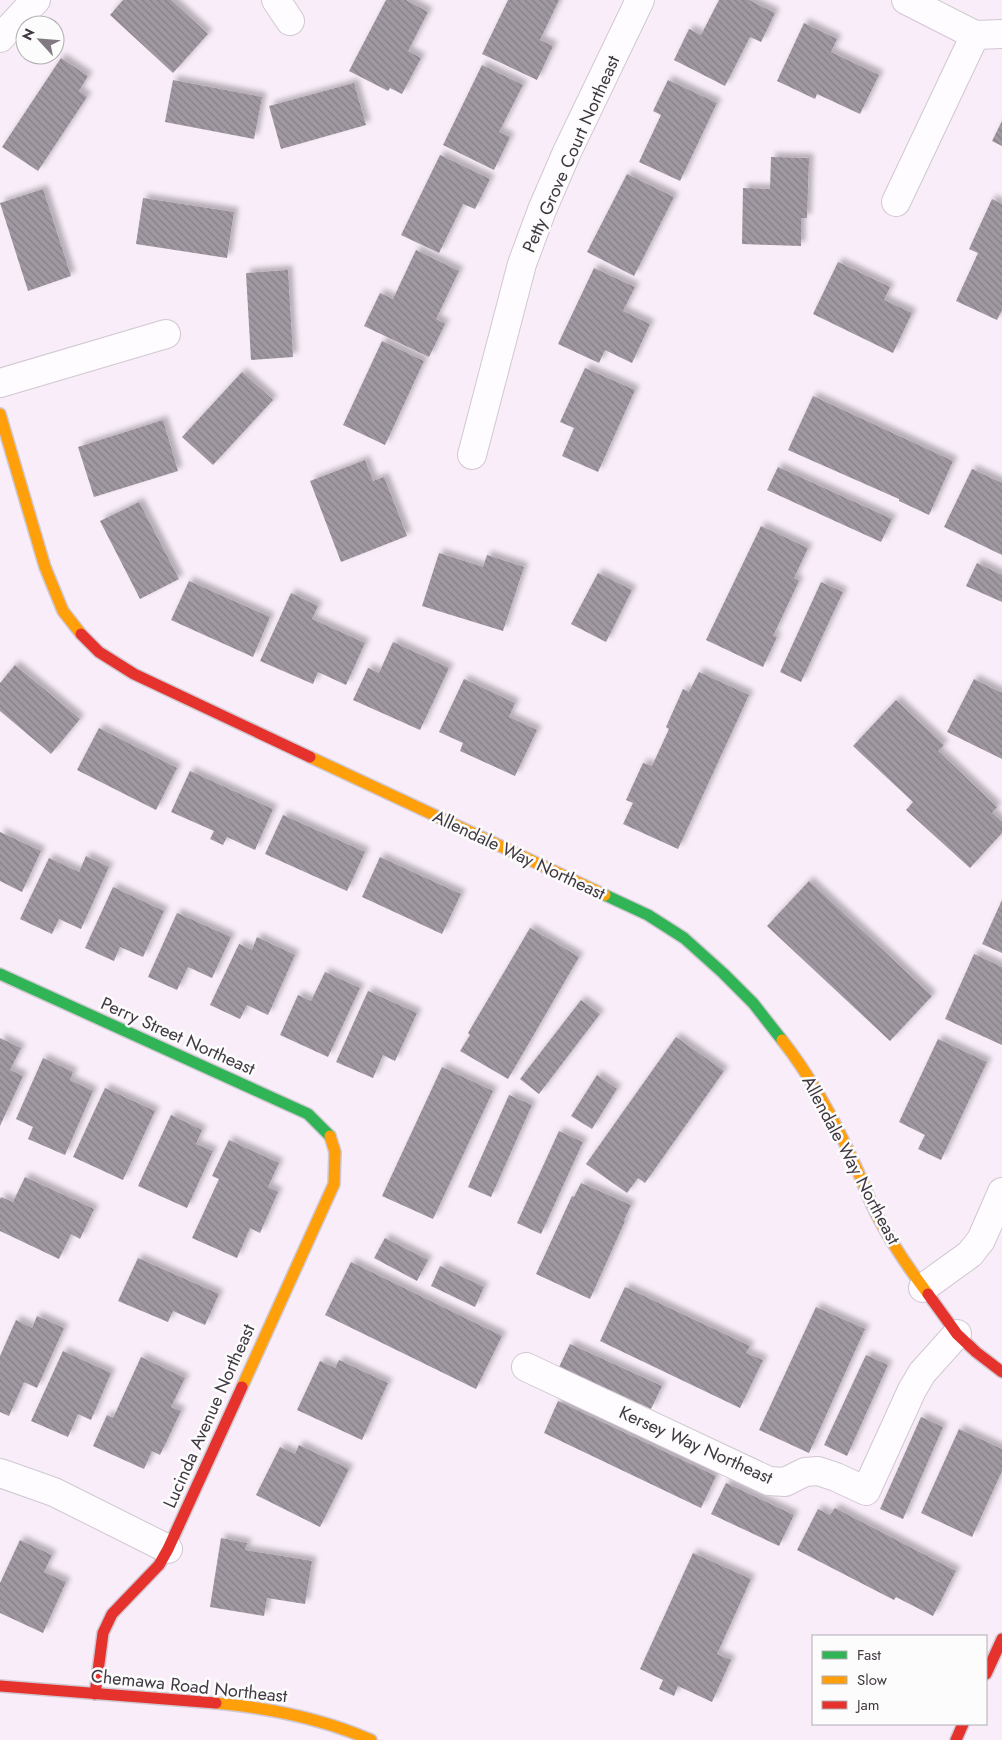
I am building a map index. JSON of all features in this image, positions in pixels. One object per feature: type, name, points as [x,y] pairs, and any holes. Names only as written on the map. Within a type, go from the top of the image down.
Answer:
[{"type":"street","points":[[0,38],[36,0]]},
{"type":"street","name":"Petty Grove Court Northeast","points":[[472,456],[522,264],[567,152],[640,0]]},
{"type":"street","points":[[906,0],[975,34],[1002,34]]},
{"type":"street","points":[[896,202],[975,34]]},
{"type":"street","points":[[0,384],[166,334]]},
{"type":"street","name":"Allendale Way Northeast","points":[[0,414],[44,567],[63,610],[78,630],[100,652],[134,674],[648,915],[684,938],[753,1003],[796,1058],[828,1110],[855,1164],[878,1217],[923,1288],[957,1334],[1002,1372]]},
{"type":"street","name":"Perry Street Northeast","points":[[0,974],[308,1114],[322,1125],[334,1140]]},
{"type":"street","name":"Lucinda Avenue Northeast","points":[[95,1694],[103,1633],[112,1614],[159,1565],[168,1549],[334,1184],[336,1162],[334,1140]]},
{"type":"street","points":[[923,1288],[970,1254],[980,1240],[1002,1192]]},
{"type":"street","name":"Kersey Way Northeast","points":[[526,1367],[769,1481],[785,1482],[805,1472],[818,1471],[866,1491],[915,1384],[922,1373],[957,1334]]},
{"type":"street","points":[[0,1472],[54,1492],[168,1549]]},
{"type":"street","points":[[987,1672],[1002,1639]]},
{"type":"street","name":"Chemawa Road Northeast","points":[[0,1686],[217,1703],[293,1714],[354,1732],[371,1740]]},
{"type":"street","points":[[956,1740],[963,1725]]},
{"type":"building","points":[[123,0],[171,0],[208,34],[173,73],[110,15]]},
{"type":"building","points":[[386,0],[406,0],[428,12],[408,51],[421,58],[402,94],[390,88],[388,91],[349,71]]},
{"type":"building","points":[[508,0],[559,0],[540,40],[553,46],[537,80],[482,54]]},
{"type":"building","points":[[719,0],[749,0],[775,13],[761,42],[750,37],[725,86],[674,60],[689,29],[701,35]]},
{"type":"building","points":[[804,23],[837,39],[831,52],[879,75],[860,114],[817,94],[815,99],[777,81]]},
{"type":"building","points":[[65,61],[88,76],[79,91],[87,97],[38,171],[2,147],[56,65],[65,65]]},
{"type":"building","points":[[482,65],[523,85],[499,132],[510,137],[494,170],[443,145]]},
{"type":"building","points":[[173,80],[262,97],[254,139],[165,122]]},
{"type":"building","points":[[668,80],[717,103],[680,181],[639,162],[661,115],[653,111]]},
{"type":"building","points":[[354,83],[366,125],[281,149],[269,106]]},
{"type":"building","points":[[1002,121],[1002,146],[992,141]]},
{"type":"building","points":[[440,155],[490,179],[475,209],[463,204],[439,253],[401,235]]},
{"type":"building","points":[[771,157],[809,158],[807,218],[801,218],[801,246],[742,244],[743,188],[770,189]]},
{"type":"building","points":[[627,174],[674,197],[634,276],[587,252]]},
{"type":"building","points":[[43,189],[71,276],[28,291],[0,203]]},
{"type":"building","points":[[143,198],[234,212],[227,258],[136,244]]},
{"type":"building","points":[[992,199],[1002,204],[1002,310],[997,320],[956,301],[978,253],[969,249]]},
{"type":"building","points":[[416,250],[459,271],[436,319],[445,324],[429,357],[364,326],[380,293],[393,299]]},
{"type":"building","points":[[838,262],[890,287],[884,300],[912,313],[893,353],[813,314]]},
{"type":"building","points":[[594,268],[635,287],[623,311],[650,324],[632,363],[605,350],[599,363],[558,344]]},
{"type":"building","points":[[288,270],[293,357],[251,360],[246,273]]},
{"type":"building","points":[[382,341],[424,361],[385,445],[343,425]]},
{"type":"building","points":[[585,368],[635,390],[598,472],[562,456],[574,428],[560,422]]},
{"type":"building","points":[[242,372],[273,400],[213,465],[182,437]]},
{"type":"building","points":[[813,396],[953,461],[929,515],[899,501],[899,499],[788,450]]},
{"type":"building","points":[[163,420],[178,471],[94,497],[78,447]]},
{"type":"building","points":[[365,460],[373,481],[384,477],[407,536],[341,562],[310,481]]},
{"type":"building","points":[[778,467],[892,519],[881,542],[767,490]]},
{"type":"building","points":[[972,469],[1002,483],[1002,555],[944,527]]},
{"type":"building","points":[[139,502],[179,579],[140,599],[100,521]]},
{"type":"building","points":[[761,526],[808,548],[794,578],[799,581],[773,636],[777,637],[763,667],[706,640]]},
{"type":"building","points":[[439,553],[483,567],[487,555],[524,567],[503,631],[422,606]]},
{"type":"building","points":[[977,563],[1002,575],[1002,602],[966,586]]},
{"type":"building","points":[[598,573],[632,590],[606,642],[571,624]]},
{"type":"building","points":[[189,581],[270,617],[253,657],[171,620]]},
{"type":"building","points":[[821,582],[843,592],[801,682],[780,672]]},
{"type":"building","points":[[291,593],[318,606],[312,619],[365,643],[346,685],[318,672],[313,684],[260,661]]},
{"type":"building","points":[[393,642],[449,668],[420,730],[353,700],[368,668],[379,673]]},
{"type":"building","points":[[15,665],[80,719],[51,754],[0,711],[0,683]]},
{"type":"building","points":[[699,672],[749,695],[678,849],[623,824],[633,803],[626,800],[643,763],[652,766],[669,729],[666,727],[683,689],[689,692]]},
{"type":"building","points":[[464,679],[515,703],[509,717],[537,730],[515,776],[460,751],[463,743],[439,732]]},
{"type":"building","points":[[974,679],[1002,693],[1002,759],[947,732]]},
{"type":"building","points":[[896,700],[944,745],[938,751],[997,807],[992,813],[1002,822],[1002,833],[970,868],[906,810],[913,802],[853,746]]},
{"type":"building","points":[[99,728],[177,768],[156,810],[77,770]]},
{"type":"building","points":[[190,771],[273,809],[255,850],[227,837],[223,845],[210,839],[214,831],[171,812]]},
{"type":"building","points":[[283,815],[365,852],[347,891],[265,854]]},
{"type":"building","points":[[0,832],[41,851],[22,892],[0,881]]},
{"type":"building","points":[[86,856],[109,867],[81,929],[59,919],[52,934],[20,919],[49,858],[79,872]]},
{"type":"building","points":[[380,857],[461,894],[442,934],[362,897]]},
{"type":"building","points":[[809,881],[932,996],[890,1041],[767,926]]},
{"type":"building","points":[[113,887],[164,911],[143,957],[120,947],[114,961],[85,948]]},
{"type":"building","points":[[1002,900],[1002,953],[982,944]]},
{"type":"building","points":[[177,913],[231,937],[212,978],[188,967],[177,990],[148,977]]},
{"type":"building","points":[[530,928],[579,957],[508,1079],[460,1051],[470,1035],[468,1033]]},
{"type":"building","points":[[257,937],[295,955],[268,1015],[247,1005],[240,1019],[210,1005],[239,944],[252,950]]},
{"type":"building","points":[[974,954],[1002,967],[1002,1045],[945,1019]]},
{"type":"building","points":[[325,972],[360,988],[328,1057],[280,1035],[298,995],[311,1001]]},
{"type":"building","points":[[368,991],[417,1013],[395,1061],[383,1055],[373,1078],[336,1062]]},
{"type":"building","points":[[581,1000],[600,1014],[539,1094],[520,1079]]},
{"type":"building","points":[[676,1037],[724,1071],[645,1183],[638,1178],[627,1193],[586,1164]]},
{"type":"building","points":[[0,1038],[21,1048],[10,1070],[23,1076],[0,1126]]},
{"type":"building","points":[[938,1039],[987,1062],[941,1160],[918,1149],[925,1135],[899,1122]]},
{"type":"building","points":[[43,1058],[73,1072],[70,1080],[93,1091],[65,1155],[28,1139],[33,1127],[16,1119]]},
{"type":"building","points":[[442,1067],[493,1091],[433,1219],[382,1196]]},
{"type":"building","points":[[597,1075],[617,1089],[592,1129],[571,1116]]},
{"type":"building","points":[[105,1088],[155,1111],[123,1180],[73,1157]]},
{"type":"building","points":[[509,1095],[532,1105],[491,1197],[468,1187]]},
{"type":"building","points":[[171,1115],[202,1130],[196,1144],[213,1151],[187,1208],[138,1186]]},
{"type":"building","points":[[559,1131],[583,1142],[541,1234],[517,1223]]},
{"type":"building","points":[[229,1140],[279,1163],[268,1187],[278,1192],[260,1233],[250,1228],[237,1258],[192,1238],[219,1179],[212,1176]]},
{"type":"building","points":[[25,1177],[94,1209],[80,1239],[71,1234],[59,1259],[0,1231],[0,1199],[1,1197],[13,1202]]},
{"type":"building","points":[[581,1183],[631,1205],[590,1299],[536,1274],[572,1196],[574,1197]]},
{"type":"building","points":[[385,1238],[428,1260],[417,1281],[374,1258]]},
{"type":"building","points":[[138,1258],[219,1294],[205,1325],[173,1311],[168,1322],[118,1301]]},
{"type":"building","points":[[351,1262],[502,1336],[476,1389],[325,1315]]},
{"type":"building","points":[[440,1266],[484,1287],[475,1307],[431,1286]]},
{"type":"building","points":[[625,1287],[750,1346],[746,1353],[763,1360],[740,1408],[600,1341]]},
{"type":"building","points":[[816,1307],[865,1329],[809,1453],[759,1430]]},
{"type":"building","points":[[37,1316],[64,1328],[37,1388],[24,1382],[9,1416],[0,1412],[0,1356],[16,1320],[32,1328]]},
{"type":"building","points":[[570,1344],[662,1386],[651,1409],[559,1367]]},
{"type":"building","points":[[63,1351],[111,1373],[91,1420],[78,1414],[68,1437],[31,1421]]},
{"type":"building","points":[[866,1355],[888,1365],[847,1456],[824,1445]]},
{"type":"building","points":[[141,1357],[185,1378],[171,1407],[181,1411],[160,1455],[152,1451],[144,1469],[93,1446],[107,1415],[113,1418]]},
{"type":"building","points":[[339,1360],[388,1383],[362,1440],[297,1410],[320,1361],[335,1368]]},
{"type":"building","points":[[558,1401],[716,1476],[701,1508],[544,1433]]},
{"type":"building","points":[[921,1417],[943,1427],[903,1519],[880,1509]]},
{"type":"building","points":[[959,1429],[1002,1449],[1002,1471],[972,1537],[921,1513]]},
{"type":"building","points":[[299,1445],[349,1469],[320,1527],[256,1495],[280,1447],[295,1454]]},
{"type":"building","points":[[726,1483],[794,1515],[779,1546],[711,1514]]},
{"type":"building","points":[[835,1508],[956,1571],[933,1616],[896,1597],[894,1600],[797,1550],[818,1509],[830,1515]]},
{"type":"building","points":[[221,1538],[247,1543],[245,1550],[312,1561],[305,1604],[267,1598],[264,1616],[210,1607]]},
{"type":"building","points":[[20,1540],[52,1555],[44,1572],[66,1582],[43,1633],[0,1613],[0,1583]]},
{"type":"building","points":[[693,1553],[751,1579],[717,1654],[731,1660],[712,1702],[678,1686],[674,1696],[659,1689],[663,1680],[640,1669]]},
{"type":"traffic: fast","points":[[605,895],[648,915],[684,938],[753,1003],[782,1040]]},
{"type":"traffic: fast","points":[[0,974],[308,1114],[330,1136]]},
{"type":"traffic: slow","points":[[0,414],[45,567],[63,611],[81,634]]},
{"type":"traffic: slow","points":[[310,757],[605,895]]},
{"type":"traffic: slow","points":[[782,1040],[803,1069],[831,1116],[883,1227],[928,1294]]},
{"type":"traffic: slow","points":[[242,1387],[334,1184],[335,1152],[330,1136]]},
{"type":"traffic: slow","points":[[216,1703],[295,1715],[352,1732],[371,1740]]},
{"type":"traffic: jam","points":[[81,634],[99,652],[134,674],[310,757]]},
{"type":"traffic: jam","points":[[928,1294],[957,1334],[1002,1372]]},
{"type":"traffic: jam","points":[[95,1694],[103,1633],[112,1614],[159,1565],[242,1387]]},
{"type":"traffic: jam","points":[[987,1672],[1002,1639]]},
{"type":"traffic: jam","points":[[0,1686],[216,1703]]},
{"type":"traffic: jam","points":[[956,1740],[963,1725]]}]
